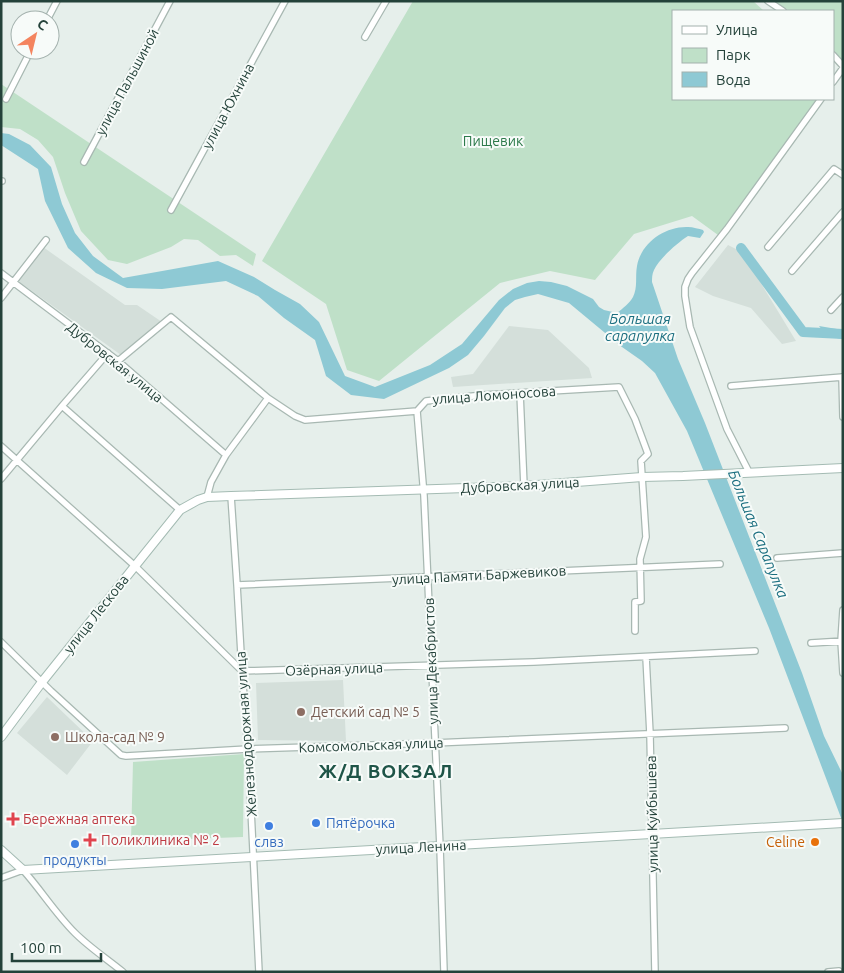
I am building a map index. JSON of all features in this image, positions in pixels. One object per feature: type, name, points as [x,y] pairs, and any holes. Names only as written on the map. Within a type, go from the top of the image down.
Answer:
[{"type":"street","name":"улица Пальшиной","points":[[84,162],[170,1]]},
{"type":"street","name":"улица Юхнина","points":[[171,210],[285,1]]},
{"type":"street","points":[[365,37],[386,1]]},
{"type":"street","points":[[768,1],[782,10]]},
{"type":"street","points":[[834,56],[843,67],[834,80]]},
{"type":"street","points":[[6,98],[26,60]]},
{"type":"street","points":[[745,472],[693,340],[685,306],[685,287],[692,273],[727,229],[820,100]]},
{"type":"street","points":[[768,248],[834,169],[843,175]]},
{"type":"street","points":[[792,271],[843,212]]},
{"type":"street","points":[[1,298],[46,240]]},
{"type":"street","name":"Дубровская улица","points":[[1,273],[118,361],[226,455]]},
{"type":"street","points":[[831,310],[843,297]]},
{"type":"street","name":"улица Ломоносова","points":[[118,361],[170,317],[268,398],[295,416],[305,420],[417,411],[426,401],[619,386],[635,419],[648,454],[641,461],[642,477]]},
{"type":"street","points":[[1,479],[108,353]]},
{"type":"street","points":[[731,386],[842,378],[843,417]]},
{"type":"street","points":[[520,393],[524,486]]},
{"type":"street","points":[[207,498],[211,482],[226,455],[268,398]]},
{"type":"street","points":[[62,406],[180,510]]},
{"type":"street","name":"улица Декабристов","points":[[417,411],[424,490],[444,972]]},
{"type":"street","points":[[1,446],[135,566],[242,671]]},
{"type":"street","name":"Дубровская улица","points":[[198,500],[231,496],[524,486],[642,477],[843,468]]},
{"type":"street","points":[[635,631],[635,602],[641,601],[640,559],[646,537],[642,477]]},
{"type":"street","name":"Железнодорожная улица","points":[[231,496],[248,749],[259,972]]},
{"type":"street","name":"улица Лескова","points":[[1,737],[42,682],[180,510],[198,500]]},
{"type":"street","points":[[777,558],[843,553]]},
{"type":"street","name":"улица Памяти Баржевиков","points":[[237,585],[720,564]]},
{"type":"street","points":[[843,610],[843,673]]},
{"type":"street","points":[[811,643],[842,641]]},
{"type":"street","name":"Комсомольская улица","points":[[1,642],[42,682],[121,754],[126,756],[248,749],[785,728]]},
{"type":"street","name":"Озёрная улица","points":[[242,671],[646,657],[755,651]]},
{"type":"street","name":"улица Куйбышева","points":[[646,657],[650,734],[656,972]]},
{"type":"street","name":"улица Ленина","points":[[1,878],[23,870],[843,823]]},
{"type":"street","points":[[1,850],[34,882],[59,916],[76,933],[123,972]]},
{"type":"street","points":[[828,972],[839,971]]},
{"type":"shaded area","points":[[728,245],[742,252],[796,341],[782,344],[751,308],[713,296],[695,287]]},
{"type":"shaded area","points":[[43,247],[125,305],[137,305],[162,322],[121,355],[18,281]]},
{"type":"shaded area","points":[[509,326],[548,330],[589,368],[592,378],[453,387],[451,377],[473,374]]},
{"type":"shaded area","name":"Детский сад № 5","points":[[343,680],[346,741],[258,740],[256,683]]},
{"type":"shaded area","name":"Школа-сад № 9","points":[[47,697],[93,741],[67,775],[17,733]]},
{"type":"green space","name":"Пищевик","points":[[413,1],[753,1],[763,10],[672,10],[672,100],[821,100],[718,235],[692,216],[634,234],[595,280],[550,271],[500,283],[379,381],[347,370],[326,304],[262,261]]},
{"type":"green space","points":[[768,1],[843,1],[843,62],[834,53],[834,10],[782,10]]},
{"type":"green space","points":[[1,84],[256,254],[253,266],[236,255],[220,256],[198,240],[184,239],[171,247],[127,264],[108,260],[81,231],[65,193],[53,157],[38,140],[20,129],[1,127]]},
{"type":"green space","points":[[244,754],[243,837],[131,841],[133,762]]},
{"type":"water","name":"Большая сарапулка","points":[[1,133],[9,134],[30,145],[51,167],[62,204],[75,233],[93,256],[123,278],[218,261],[254,277],[300,304],[319,322],[345,376],[375,387],[430,365],[462,344],[499,300],[513,289],[527,283],[539,281],[567,286],[593,299],[604,310],[617,313],[633,297],[639,258],[649,243],[663,233],[679,227],[703,230],[704,232],[700,238],[688,236],[664,256],[652,274],[652,282],[678,359],[705,423],[802,673],[824,736],[843,775],[843,823],[769,628],[687,431],[655,373],[642,361],[569,303],[538,294],[515,300],[505,308],[468,355],[449,368],[384,399],[351,395],[326,376],[315,340],[284,318],[258,296],[226,281],[162,289],[127,288],[96,273],[68,248],[45,201],[38,169],[1,145]]},
{"type":"water","points":[[819,326],[843,330],[843,339],[829,336]]},
{"type":"waterway","name":"Большая Сарапулка","points":[[741,248],[803,332],[843,334]]},
{"type":"place","name":"Детский сад № 5","points":[[301,712]]},
{"type":"place","name":"Школа-сад № 9","points":[[55,737]]},
{"type":"place","name":"Бережная аптека","points":[[13,819]]},
{"type":"place","name":"Пятёрочка","points":[[316,823]]},
{"type":"place","name":"слвз","points":[[269,826]]},
{"type":"place","name":"Поликлиника № 2","points":[[90,840]]},
{"type":"place","name":"Celine","points":[[815,842]]},
{"type":"place","name":"продукты","points":[[75,844]]},
{"type":"district","name":"Ж/Д ВОКЗАЛ","points":[[386,771]]}]
